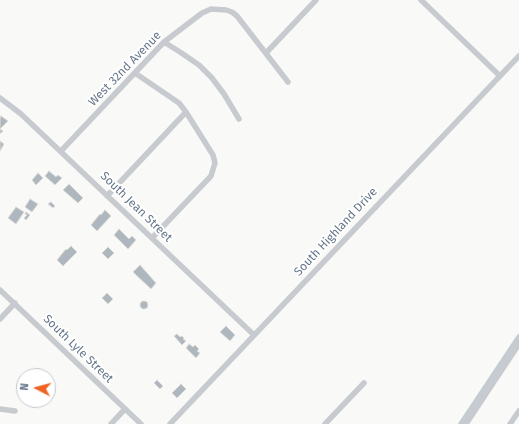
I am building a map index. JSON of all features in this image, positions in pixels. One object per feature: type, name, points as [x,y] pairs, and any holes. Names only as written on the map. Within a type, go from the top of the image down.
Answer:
[{"type":"street","points":[[421,0],[500,76]]},
{"type":"street","points":[[288,82],[266,53],[312,1]]},
{"type":"street","name":"West 32nd Avenue","points":[[61,151],[164,42],[202,13],[211,9],[220,9],[232,12],[237,16],[266,53]]},
{"type":"street","points":[[164,42],[199,65],[212,78],[224,94],[239,119]]},
{"type":"street","name":"South Highland Drive","points":[[170,424],[519,56]]},
{"type":"street","points":[[135,73],[172,97],[186,112],[213,155],[215,163],[211,176],[152,238]]},
{"type":"street","name":"South Jean Street","points":[[0,98],[21,114],[61,151],[254,335]]},
{"type":"street","points":[[107,196],[186,112]]},
{"type":"street","name":"South Lyle Street","points":[[0,290],[141,424]]},
{"type":"street","points":[[0,319],[14,303]]},
{"type":"street","points":[[466,424],[519,344]]},
{"type":"street","points":[[325,424],[364,383]]},
{"type":"street","points":[[111,424],[125,408]]},
{"type":"street","points":[[0,409],[15,411]]},
{"type":"street","points":[[510,424],[519,411]]},
{"type":"building","points":[[1,116],[8,121],[0,129],[0,118]]},
{"type":"building","points":[[0,141],[4,144],[0,151]]},
{"type":"building","points":[[49,171],[56,177],[58,175],[62,178],[55,185],[45,176]]},
{"type":"building","points":[[38,173],[43,178],[36,185],[32,180]]},
{"type":"building","points":[[69,184],[83,198],[78,203],[63,190]]},
{"type":"building","points":[[30,199],[38,204],[32,212],[25,207]]},
{"type":"building","points":[[51,202],[55,206],[53,208],[48,204]]},
{"type":"building","points":[[16,207],[24,212],[16,224],[8,218]]},
{"type":"building","points":[[105,210],[111,216],[97,231],[91,225]]},
{"type":"building","points":[[26,212],[30,215],[26,220],[24,218],[27,215],[25,214]]},
{"type":"building","points":[[119,229],[129,239],[132,236],[136,240],[128,249],[114,235]]},
{"type":"building","points":[[71,246],[77,252],[63,266],[57,260],[66,249],[67,250]]},
{"type":"building","points":[[108,247],[114,253],[108,259],[102,253]]},
{"type":"building","points":[[140,265],[156,283],[151,289],[133,272]]},
{"type":"building","points":[[107,293],[113,299],[108,304],[102,298]]},
{"type":"building","points":[[142,301],[146,301],[148,305],[146,309],[142,309],[140,307],[140,303]]},
{"type":"building","points":[[226,326],[235,335],[230,341],[220,332]]},
{"type":"building","points":[[177,334],[180,337],[182,336],[186,341],[182,345],[174,336]]},
{"type":"building","points":[[189,344],[193,347],[195,345],[199,349],[197,351],[200,353],[196,358],[186,348]]},
{"type":"building","points":[[157,380],[163,386],[160,389],[154,383]]},
{"type":"building","points":[[181,384],[186,389],[177,398],[172,393]]},
{"type":"waterway","points":[[461,424],[519,337]]}]
